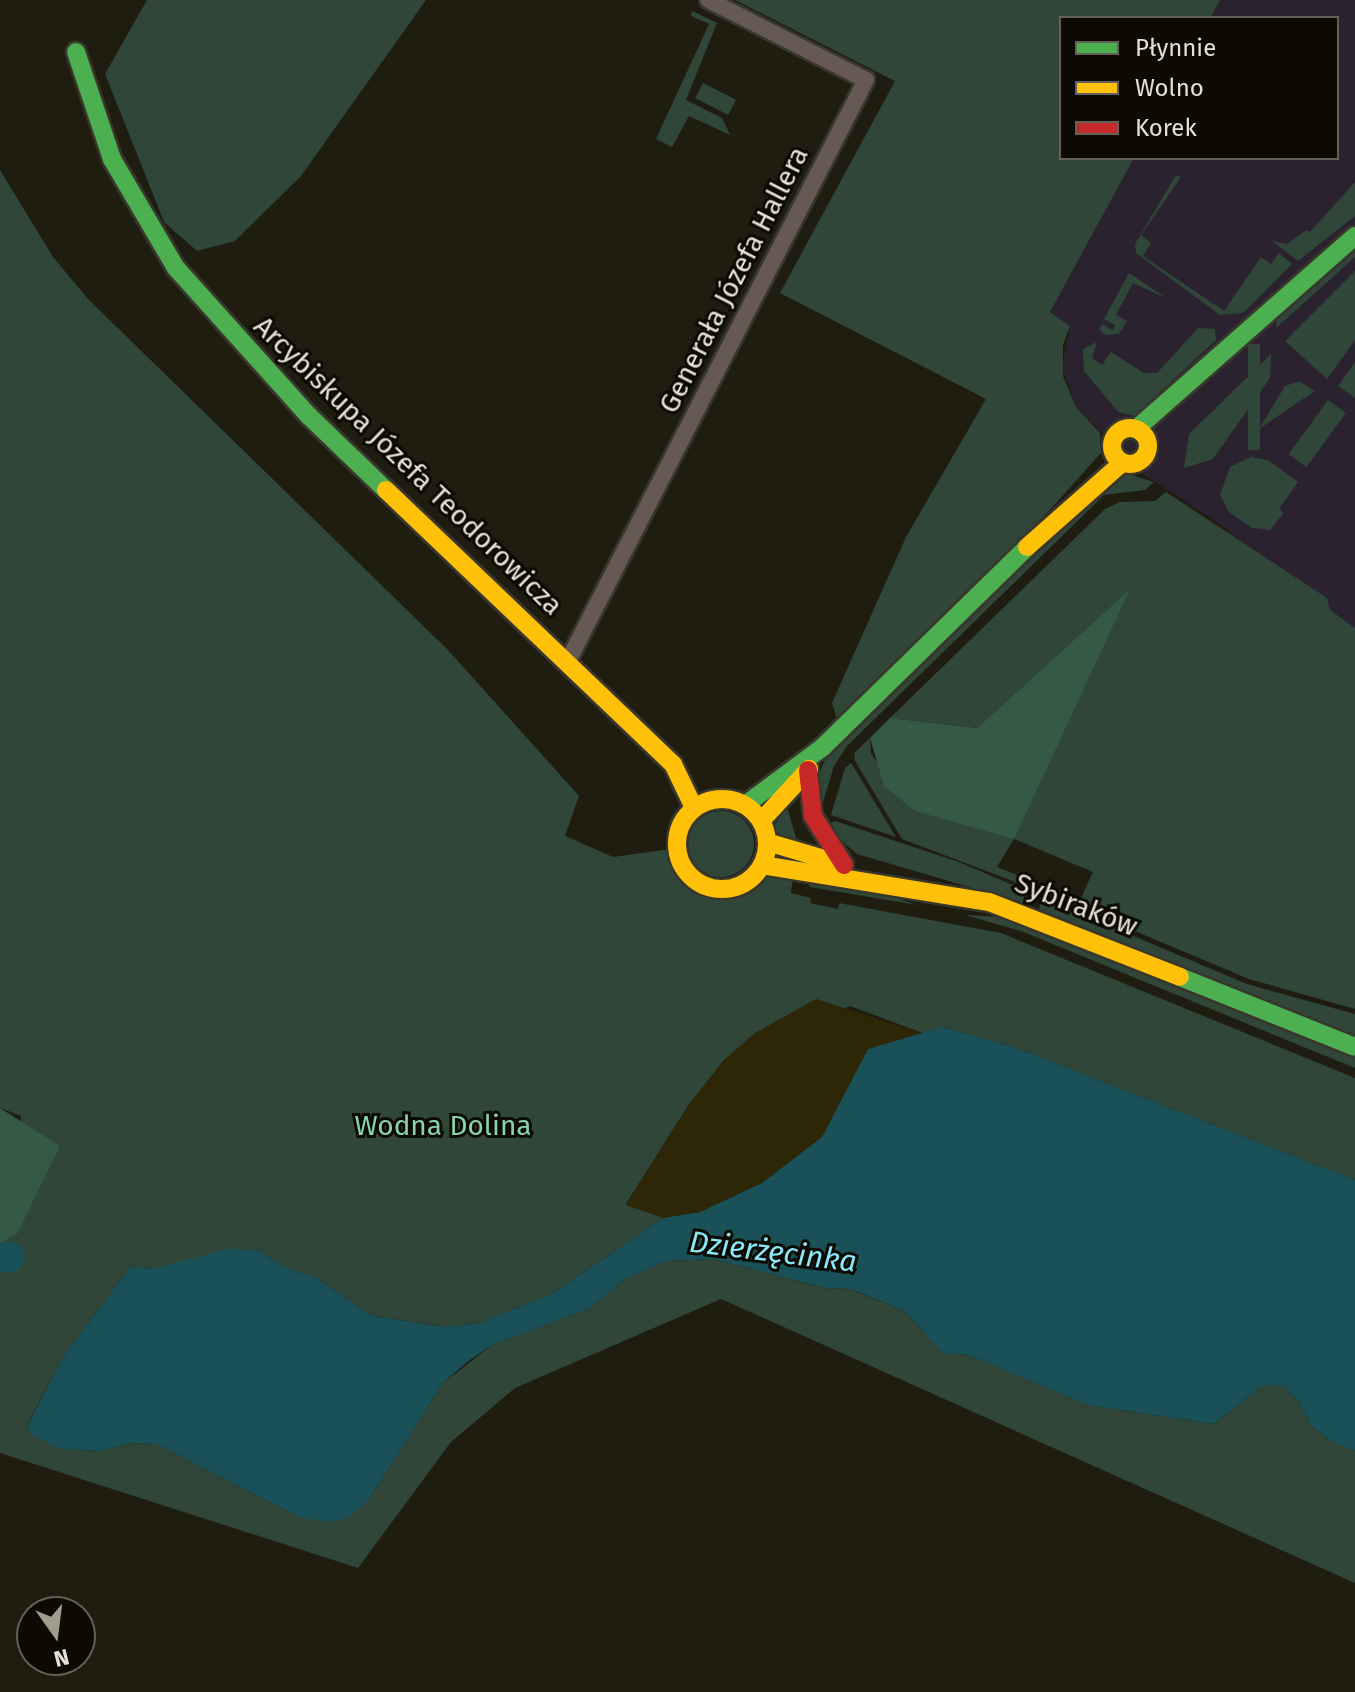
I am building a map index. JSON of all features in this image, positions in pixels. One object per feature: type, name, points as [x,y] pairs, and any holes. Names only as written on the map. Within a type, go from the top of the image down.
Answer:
[{"type":"street","name":"Generała Józefa Hallera","points":[[568,661],[866,80],[708,0]]},
{"type":"street","name":"Arcybiskupa Józefa Teodorowicza","points":[[76,52],[112,159],[176,268],[309,416],[673,764],[694,808]]},
{"type":"street","points":[[745,805],[823,747],[1045,529],[1117,457],[1117,434],[1142,434],[1297,283],[1355,236]]},
{"type":"street","points":[[1117,457],[1142,461],[1142,434]]},
{"type":"street","points":[[761,821],[808,770],[823,747]]},
{"type":"street","points":[[808,770],[813,816],[844,865]]},
{"type":"street","points":[[714,800],[745,805],[761,821],[767,842],[762,865],[749,881],[729,889],[708,888],[689,876],[677,846],[681,825],[694,808],[714,800]]},
{"type":"street","points":[[767,842],[936,891]]},
{"type":"street","name":"Sybiraków","points":[[762,865],[936,891],[1027,915],[1355,1047]]},
{"type":"shaded area","points":[[1220,0],[1355,0],[1355,659],[1227,529],[1145,475],[1076,407],[1062,367],[1070,326],[1049,313],[1133,160],[1339,160],[1339,16],[1211,16]]},
{"type":"green space","points":[[147,0],[426,0],[301,176],[235,241],[197,251],[164,222],[105,74]]},
{"type":"green space","points":[[735,0],[1220,0],[1211,16],[1059,16],[1059,160],[1133,160],[1050,312],[1070,326],[1063,345],[1063,376],[1076,407],[1100,433],[1101,453],[1048,512],[837,719],[832,703],[906,537],[986,399],[780,293],[895,81]]},
{"type":"green space","points":[[692,11],[717,23],[686,100],[722,118],[730,135],[689,116],[672,147],[656,139],[709,24],[691,16]]},
{"type":"green space","points":[[703,83],[736,100],[728,115],[695,98]]},
{"type":"green space","name":"Wodna Dolina","points":[[0,170],[53,257],[88,299],[448,650],[579,796],[565,836],[613,857],[670,849],[681,877],[705,893],[736,894],[774,874],[793,875],[791,893],[811,898],[810,903],[838,909],[839,903],[1001,933],[1355,1078],[1355,1180],[1014,1047],[942,1027],[928,1035],[850,1006],[724,1060],[688,1106],[626,1204],[663,1218],[552,1294],[479,1323],[447,1327],[372,1316],[315,1277],[289,1269],[257,1250],[152,1269],[131,1266],[63,1357],[28,1423],[29,1433],[60,1449],[102,1451],[129,1443],[157,1444],[301,1518],[370,1498],[443,1383],[492,1345],[588,1309],[625,1279],[666,1261],[713,1259],[824,1288],[850,1289],[905,1311],[942,1353],[969,1355],[1087,1405],[1214,1424],[1261,1386],[1282,1385],[1298,1400],[1311,1425],[1330,1441],[1355,1451],[1355,1583],[721,1299],[515,1388],[451,1442],[358,1568],[0,1453],[0,1244],[17,1234],[21,1116],[0,1108]]},
{"type":"green space","points":[[1176,175],[1181,177],[1141,235],[1151,243],[1143,256],[1224,311],[1261,257],[1271,264],[1279,253],[1292,264],[1243,313],[1220,315],[1136,253],[1135,244]]},
{"type":"green space","points":[[1355,182],[1355,216],[1298,261],[1272,241],[1287,244],[1306,230],[1310,232]]},
{"type":"green space","points":[[1355,247],[1355,257],[1276,328],[1278,314]]},
{"type":"green space","points":[[1355,271],[1355,340],[1327,379],[1285,341]]},
{"type":"green space","points":[[1129,273],[1166,298],[1133,283],[1116,315],[1127,321],[1119,334],[1105,335],[1099,329],[1102,324],[1113,330],[1115,325],[1104,319]]},
{"type":"green space","points":[[1198,328],[1215,329],[1216,340],[1134,416],[1118,412],[1084,371],[1083,349],[1097,342],[1092,358],[1102,365],[1111,352],[1144,373],[1157,373]]},
{"type":"green space","points":[[1248,344],[1260,344],[1260,450],[1248,450]]},
{"type":"green space","points":[[1271,354],[1270,378],[1213,459],[1184,468],[1189,434]]},
{"type":"green space","points":[[1355,362],[1355,398],[1338,386]]},
{"type":"green space","points":[[1299,381],[1315,391],[1259,429],[1285,386]]},
{"type":"green space","points":[[1328,400],[1346,413],[1306,467],[1289,454]]},
{"type":"green space","points":[[1251,457],[1268,460],[1298,482],[1279,509],[1284,513],[1270,530],[1252,528],[1229,512],[1220,495],[1230,467]]},
{"type":"green space","points":[[1125,473],[1154,482],[1145,490],[1104,495],[847,746],[834,766],[821,809],[818,776],[826,758],[1067,520]]},
{"type":"green space","points":[[1166,492],[1327,598],[1330,610],[1355,628],[1355,1009],[1249,979],[1042,892],[1045,887],[1079,902],[1093,872],[1014,839],[997,867],[1034,882],[1031,888],[902,839],[855,761],[854,753],[870,738],[871,754],[915,811],[1128,591],[977,728],[890,718],[1105,509],[1120,502],[1155,501]]},
{"type":"green space","points":[[1130,589],[1014,839],[915,811],[884,786],[870,738],[890,718],[977,728]]},
{"type":"green space","points":[[851,763],[896,837],[831,815],[845,768]]},
{"type":"green space","points":[[787,806],[798,846],[772,829]]},
{"type":"green space","points":[[714,811],[728,811],[740,816],[749,825],[754,844],[752,857],[745,868],[728,877],[714,877],[702,872],[693,863],[688,851],[688,837],[693,825],[702,816]]},
{"type":"green space","points":[[835,821],[959,862],[1029,892],[1023,903],[857,854],[824,826]]},
{"type":"green space","points":[[807,882],[859,885],[917,905],[810,887]]},
{"type":"green space","points":[[1041,897],[1247,984],[1355,1014],[1355,1037],[1039,909]]},
{"type":"green space","points":[[965,915],[1005,917],[1355,1058],[1355,1068],[1021,931]]},
{"type":"green space","points":[[0,1108],[60,1146],[17,1234],[0,1244]]},
{"type":"sand","points":[[816,999],[928,1035],[868,1049],[822,1137],[762,1183],[700,1212],[663,1218],[626,1205],[688,1106],[724,1060],[755,1033]]},
{"type":"water","points":[[942,1027],[1014,1047],[1355,1180],[1355,1451],[1330,1441],[1311,1425],[1298,1400],[1282,1385],[1261,1386],[1214,1424],[1087,1405],[969,1355],[942,1353],[905,1311],[851,1289],[825,1288],[713,1259],[666,1261],[625,1279],[588,1309],[492,1345],[467,1362],[443,1383],[370,1498],[349,1517],[332,1522],[301,1518],[157,1444],[129,1443],[102,1451],[59,1449],[29,1433],[28,1424],[63,1357],[131,1266],[152,1269],[227,1249],[257,1250],[289,1269],[315,1277],[372,1316],[446,1327],[479,1323],[552,1294],[663,1218],[700,1212],[762,1183],[822,1137],[868,1049]]},
{"type":"waterway","name":"Dzierżęcinka","points":[[0,1258],[10,1257]]},
{"type":"traffic: fast","points":[[76,52],[112,159],[176,268],[309,416],[386,490]]},
{"type":"traffic: fast","points":[[1136,429],[1355,236]]},
{"type":"traffic: fast","points":[[745,805],[823,747],[1027,547]]},
{"type":"traffic: fast","points":[[1180,977],[1355,1047]]},
{"type":"traffic: slow","points":[[1130,428],[1143,433],[1148,446],[1143,459],[1130,464],[1117,459],[1112,446],[1117,433],[1130,428]]},
{"type":"traffic: slow","points":[[1027,547],[1122,463]]},
{"type":"traffic: slow","points":[[386,490],[673,764],[694,808]]},
{"type":"traffic: slow","points":[[761,821],[809,769]]},
{"type":"traffic: slow","points":[[722,799],[739,802],[754,812],[764,827],[767,844],[764,861],[754,876],[739,886],[722,889],[705,886],[690,876],[680,861],[677,844],[680,827],[690,812],[705,802],[722,799]]},
{"type":"traffic: slow","points":[[767,842],[841,864]]},
{"type":"traffic: slow","points":[[762,865],[989,902],[1180,977]]},
{"type":"traffic: jam","points":[[808,770],[813,816],[844,865]]}]
